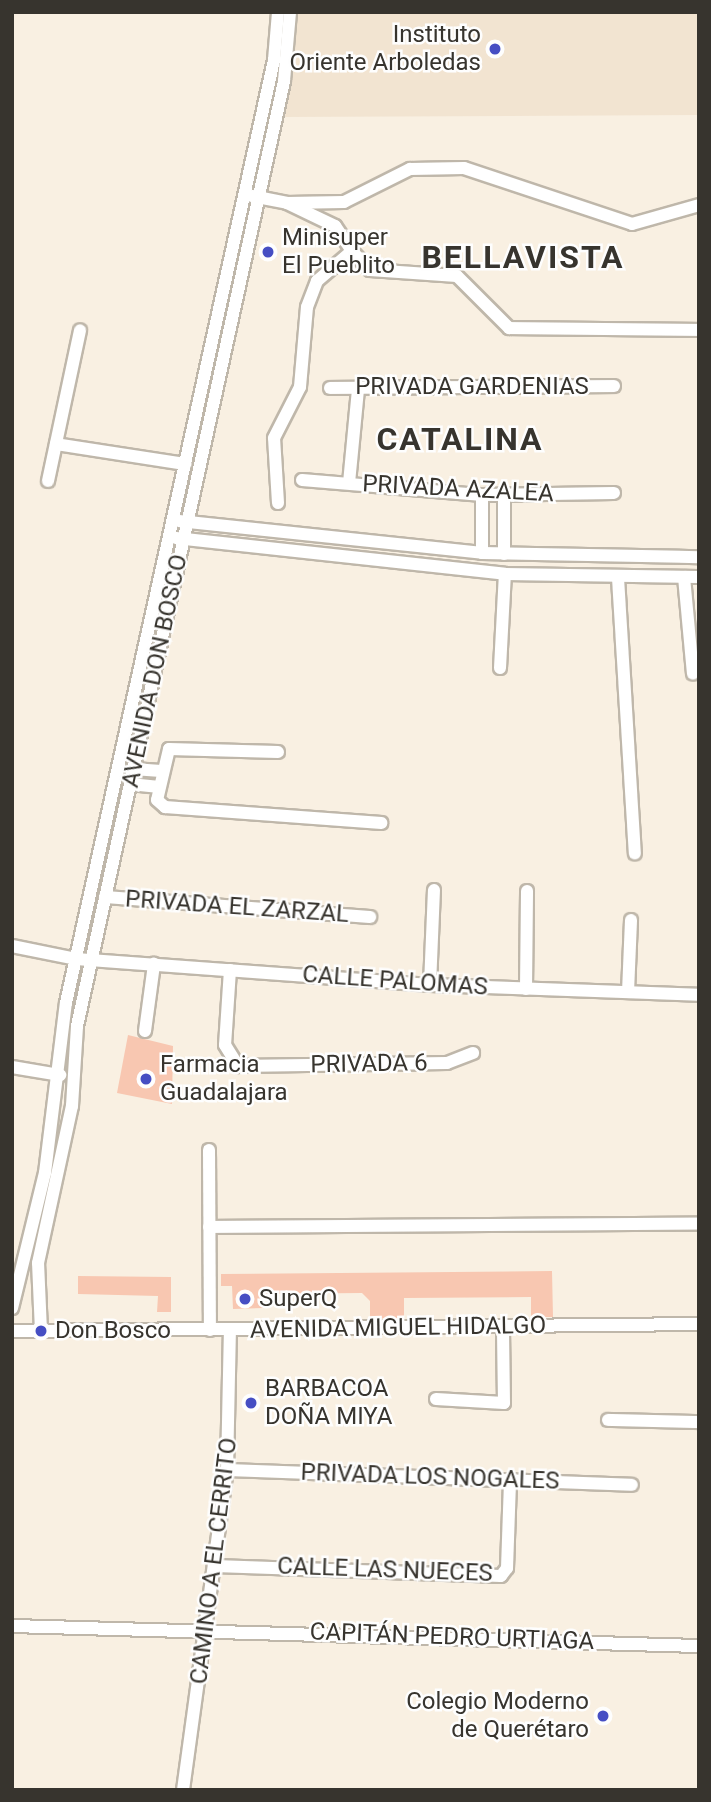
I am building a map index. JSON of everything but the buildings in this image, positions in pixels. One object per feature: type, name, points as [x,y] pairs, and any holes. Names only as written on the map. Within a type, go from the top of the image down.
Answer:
[{"type":"street","name":"AVENIDA DON BOSCO","points":[[41,1331],[38,1263],[72,1106],[78,1026],[184,539],[180,521],[185,464],[242,194],[274,60],[278,12]]},
{"type":"street","name":"AVENIDA DON BOSCO","points":[[12,1308],[45,1172],[60,1075],[62,1023],[169,538],[180,521],[285,81],[290,12]]},
{"type":"street","points":[[242,194],[287,203],[350,201],[410,169],[464,168],[632,224],[699,205]]},
{"type":"street","points":[[287,203],[335,226],[352,251],[370,270],[457,276],[509,328],[699,330]]},
{"type":"street","points":[[278,503],[274,438],[300,387],[307,307],[317,281],[352,251]]},
{"type":"street","points":[[47,481],[80,330]]},
{"type":"street","name":"PRIVADA GARDENIAS","points":[[330,388],[614,386]]},
{"type":"street","points":[[349,483],[358,389]]},
{"type":"street","points":[[55,444],[185,464]]},
{"type":"street","name":"PRIVADA AZALEA","points":[[302,480],[504,496],[614,493]]},
{"type":"street","points":[[482,495],[482,553]]},
{"type":"street","points":[[504,496],[505,554]]},
{"type":"street","points":[[180,521],[482,553],[699,557]]},
{"type":"street","points":[[169,538],[505,574],[618,578],[699,577]]},
{"type":"street","points":[[531,554],[533,575]]},
{"type":"street","points":[[500,668],[505,574]]},
{"type":"street","points":[[684,577],[693,674]]},
{"type":"street","points":[[618,578],[635,853]]},
{"type":"street","points":[[685,599],[699,598]]},
{"type":"street","points":[[278,752],[169,749],[161,771],[157,800],[165,807],[382,823]]},
{"type":"street","points":[[133,769],[161,771]]},
{"type":"street","points":[[130,784],[158,787]]},
{"type":"street","points":[[430,985],[434,890]]},
{"type":"street","points":[[526,989],[527,891]]},
{"type":"street","name":"PRIVADA EL ZARZAL","points":[[104,897],[370,916]]},
{"type":"street","points":[[628,992],[631,920]]},
{"type":"street","name":"CALLE PALOMAS","points":[[12,946],[76,959],[430,985],[699,995]]},
{"type":"street","points":[[145,1031],[154,964]]},
{"type":"street","name":"PRIVADA 6","points":[[230,970],[225,1045],[238,1066],[447,1063],[473,1053]]},
{"type":"street","points":[[12,1067],[60,1075]]},
{"type":"street","points":[[209,1150],[211,1331]]},
{"type":"street","points":[[209,1227],[699,1224]]},
{"type":"street","name":"AVENIDA MIGUEL HIDALGO","points":[[12,1331],[230,1331],[699,1324]]},
{"type":"street","points":[[436,1399],[504,1403],[503,1327]]},
{"type":"street","name":"CAMINO A EL CERRITO","points":[[183,1790],[227,1470],[230,1331]]},
{"type":"street","points":[[608,1420],[699,1422]]},
{"type":"street","name":"PRIVADA LOS NOGALES","points":[[227,1470],[632,1485]]},
{"type":"street","name":"CALLE LAS NUECES","points":[[215,1566],[501,1576],[507,1568],[510,1482]]},
{"type":"street","name":"CAPITÁN PEDRO URTIAGA","points":[[12,1626],[206,1629],[699,1646]]},
{"type":"shaded area","name":"Instituto Oriente Arboledas","points":[[291,12],[699,12],[699,115],[281,117],[290,86]]},
{"type":"place","name":"Instituto Oriente Arboledas","points":[[495,49]]},
{"type":"place","name":"Minisuper El Pueblito","points":[[268,252]]},
{"type":"place","name":"Farmacia Guadalajara","points":[[146,1079]]},
{"type":"place","name":"SuperQ","points":[[245,1299]]},
{"type":"place","name":"Don Bosco","points":[[41,1331]]},
{"type":"place","name":"BARBACOA DOÑA MIYA","points":[[251,1403]]},
{"type":"place","name":"Colegio Moderno de Querétaro","points":[[603,1716]]},
{"type":"district","name":"BELLAVISTA","points":[[523,257]]},
{"type":"district","name":"CATALINA","points":[[460,439]]}]
